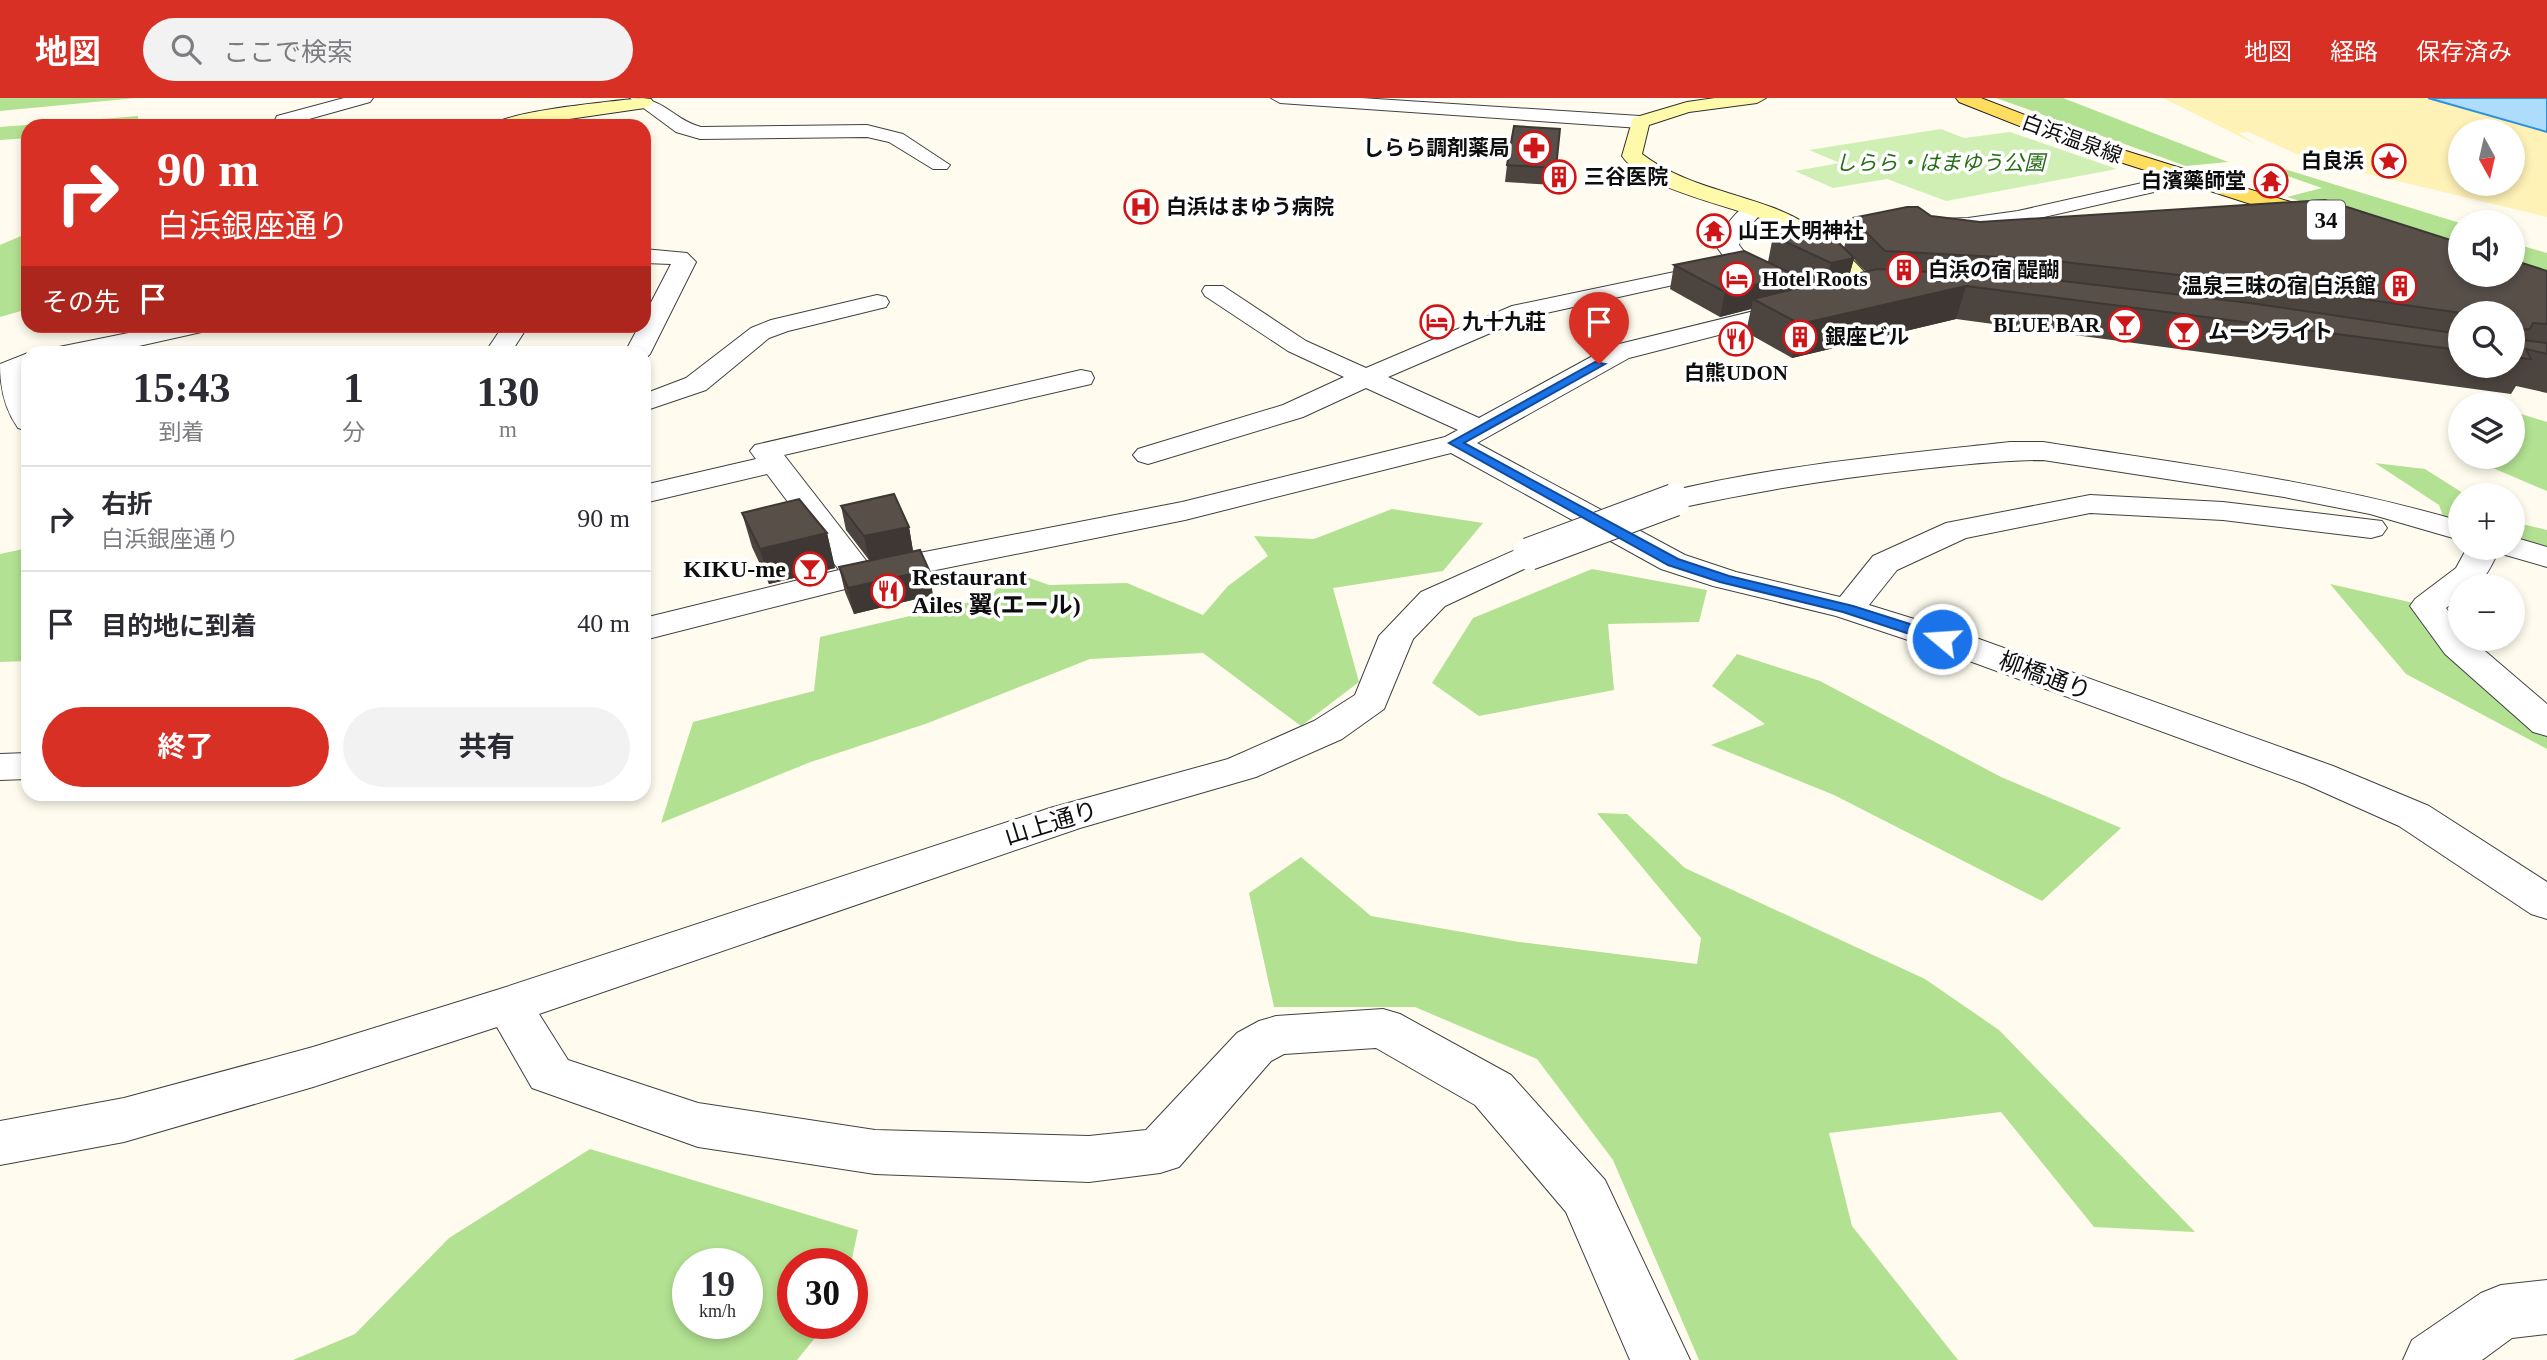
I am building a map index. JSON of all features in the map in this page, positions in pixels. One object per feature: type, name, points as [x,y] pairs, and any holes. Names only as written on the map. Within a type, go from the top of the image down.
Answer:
[{"type":"main road","name":"白浜温泉線","points":[[1965,98],[2077,142],[2342,225]]},
{"type":"street","points":[[288,119],[364,98]]},
{"type":"street","points":[[1280,98],[1640,122],[1687,107],[1757,98]]},
{"type":"street","points":[[527,119],[642,100],[683,128],[700,133],[867,131],[896,138],[940,165]]},
{"type":"street","points":[[1640,122],[1627,144],[1632,156],[1643,167],[1755,208],[1805,231],[1868,292]]},
{"type":"street","points":[[1805,231],[1969,225],[2018,217],[2191,178]]},
{"type":"street","points":[[1755,208],[1732,233],[1727,246],[1742,264],[1831,300]]},
{"type":"street","points":[[651,256],[679,258],[684,262],[651,327]]},
{"type":"street","points":[[1148,455],[1293,411],[1521,311],[1742,264]]},
{"type":"street","name":"柳橋通り","points":[[1214,291],[1297,346],[1364,378],[1467,436],[1673,562],[1725,579],[1848,609],[1966,647],[2331,780],[2414,816],[2547,903]]},
{"type":"street","points":[[651,627],[860,575],[1185,511],[1467,436],[1619,352],[1868,292],[1894,293]]},
{"type":"street","points":[[651,400],[696,384],[760,333],[780,325],[877,302]]},
{"type":"street","points":[[102,346],[165,333]]},
{"type":"street","points":[[21,364],[6,371],[21,406]]},
{"type":"street","points":[[860,575],[772,464],[765,451],[1082,378]]},
{"type":"street","name":"山上通り","points":[[0,1143],[124,1120],[313,1067],[509,1005],[1065,818],[1242,768],[1328,730],[1371,701],[1397,636],[1433,600],[1529,554],[1674,500],[1750,483],[1832,470],[2010,451],[2043,451],[2284,488],[2376,506],[2448,527]]},
{"type":"street","points":[[651,492],[772,464]]},
{"type":"street","points":[[1848,609],[1885,564],[1957,530],[2090,504],[2223,511],[2448,536]]},
{"type":"street","points":[[2525,551],[2547,557]]},
{"type":"street","points":[[2477,560],[2470,573],[2427,606],[2458,646],[2547,724]]},
{"type":"street","points":[[0,767],[21,766]]},
{"type":"street","points":[[509,1005],[550,1074],[698,1125],[875,1152],[1089,1159],[1160,1151],[1254,1047],[1276,1035],[1383,1028],[1493,1090],[1586,1197],[1660,1360]]},
{"type":"street","points":[[2436,1359],[2501,1312],[2547,1307]]},
{"type":"green space","points":[[0,98],[136,98],[0,111]]},
{"type":"green space","points":[[1996,98],[2063,98],[2228,162],[2186,166]]},
{"type":"green space","points":[[138,116],[138,119],[100,119]]},
{"type":"green space","points":[[21,125],[21,138],[0,140],[0,127]]},
{"type":"green space","name":"しらら・はまゆう公園","points":[[1941,129],[1964,138],[2010,132],[2117,169],[1946,201],[1887,179],[1833,188],[1795,171],[1840,163],[1809,150]]},
{"type":"green space","points":[[2275,166],[2448,219],[2448,247],[2287,197],[2322,188],[2262,167]]},
{"type":"green space","points":[[21,236],[21,311],[0,317],[0,245]]},
{"type":"green space","points":[[2525,247],[2547,253],[2547,278],[2525,271]]},
{"type":"green space","points":[[2525,415],[2547,422],[2547,491],[2495,469],[2525,469]]},
{"type":"green space","points":[[2375,463],[2425,469],[2448,484],[2448,518],[2443,516],[2439,505]]},
{"type":"green space","points":[[1392,509],[1483,523],[1443,571],[1333,588],[1359,682],[1301,726],[1203,653],[1090,659],[928,723],[808,763],[661,823],[693,722],[814,691],[820,637],[991,597],[1008,570],[1049,585],[1127,583],[1203,615],[1228,586],[1268,556],[1254,536],[1314,539]]},
{"type":"green space","points":[[2525,525],[2547,530],[2547,551],[2525,544]]},
{"type":"green space","points":[[21,550],[21,661],[0,662],[0,554]]},
{"type":"green space","points":[[1592,569],[1707,590],[1699,622],[1608,624],[1614,690],[1479,716],[1432,683],[1473,618]]},
{"type":"green space","points":[[2330,584],[2427,606],[2448,633],[2448,651],[2464,651],[2547,724],[2547,749],[2406,674]]},
{"type":"green space","points":[[1737,654],[1820,681],[2001,777],[2121,828],[2042,901],[1834,795],[1711,745],[1765,724],[1712,686]]},
{"type":"green space","points":[[1597,813],[1627,814],[1685,868],[1925,979],[1999,1030],[2195,1232],[2094,1227],[2001,1112],[1829,1133],[1852,1226],[1958,1360],[1699,1360],[1613,1160],[1537,1059],[1415,1007],[1274,1007],[1249,893],[1301,857],[1371,916],[1519,942],[1697,964],[1701,938]]},
{"type":"green space","points":[[590,1149],[858,1230],[854,1248],[777,1248],[777,1339],[814,1339],[797,1360],[293,1360],[355,1334],[449,1238]]},
{"type":"sand","name":"白良浜","points":[[2163,98],[2428,98],[2502,119],[2448,119],[2448,193],[2339,167],[2298,155],[2249,132],[2239,133],[2257,145]]},
{"type":"sand","name":"白良浜","points":[[2525,126],[2547,132],[2547,217],[2460,196],[2525,196]]},
{"type":"water","points":[[2428,98],[2547,98],[2547,132],[2525,126],[2525,119],[2502,119]]},
{"type":"building","points":[[1514,126],[1560,129],[1556,168],[1507,165]]},
{"type":"building","points":[[2325,200],[2448,239],[2448,287],[2525,287],[2525,264],[2547,271],[2547,324],[2533,323],[2530,329],[2525,329],[2525,301],[2448,301],[2448,311],[2251,283],[2037,259],[1885,251],[1852,218],[1918,207],[1931,216],[1980,222]]},
{"type":"building","points":[[1822,226],[1854,258],[1831,263],[1773,236]]},
{"type":"building","points":[[1744,251],[1795,275],[1725,292],[1674,265]]},
{"type":"building","points":[[1877,269],[2037,278],[2250,303],[2448,332],[2448,348],[1966,286],[1800,324],[1753,299]]},
{"type":"building","points":[[2525,340],[2547,343],[2547,354],[2526,349],[2531,359],[2525,358]]},
{"type":"building","points":[[894,494],[909,527],[864,536],[841,506]]},
{"type":"building","points":[[799,499],[827,533],[760,549],[742,513]]},
{"type":"building","points":[[920,550],[929,570],[848,588],[839,567]]},
{"type":"place","name":"しらら調剤薬局","points":[[1534,148]]},
{"type":"place","name":"白良浜","points":[[2389,161]]},
{"type":"place","name":"三谷医院","points":[[1559,177]]},
{"type":"place","name":"白濱藥師堂","points":[[2271,181]]},
{"type":"place","name":"白浜はまゆう病院","points":[[1141,207]]},
{"type":"place","name":"山王大明神社","points":[[1714,231]]},
{"type":"place","name":"白浜の宿 醍醐","points":[[1904,270]]},
{"type":"place","name":"Hotel Roots","points":[[1737,279]]},
{"type":"place","name":"温泉三昧の宿 白浜館","points":[[2400,286]]},
{"type":"place","name":"九十九莊","points":[[1437,322]]},
{"type":"place","name":"BLUE BAR","points":[[2125,325]]},
{"type":"place","name":"ムーンライト","points":[[2184,332]]},
{"type":"place","name":"銀座ビル","points":[[1800,337]]},
{"type":"place","name":"白熊UDON","points":[[1736,339]]},
{"type":"place","name":"KIKU-me","points":[[810,569]]},
{"type":"place","name":"Restaurant Ailes 翼(エール)","points":[[888,591]]},
{"type":"route","points":[[1599,364],[1507,417],[1455,443],[1673,562],[1725,579],[1848,609],[1942,639]]}]
